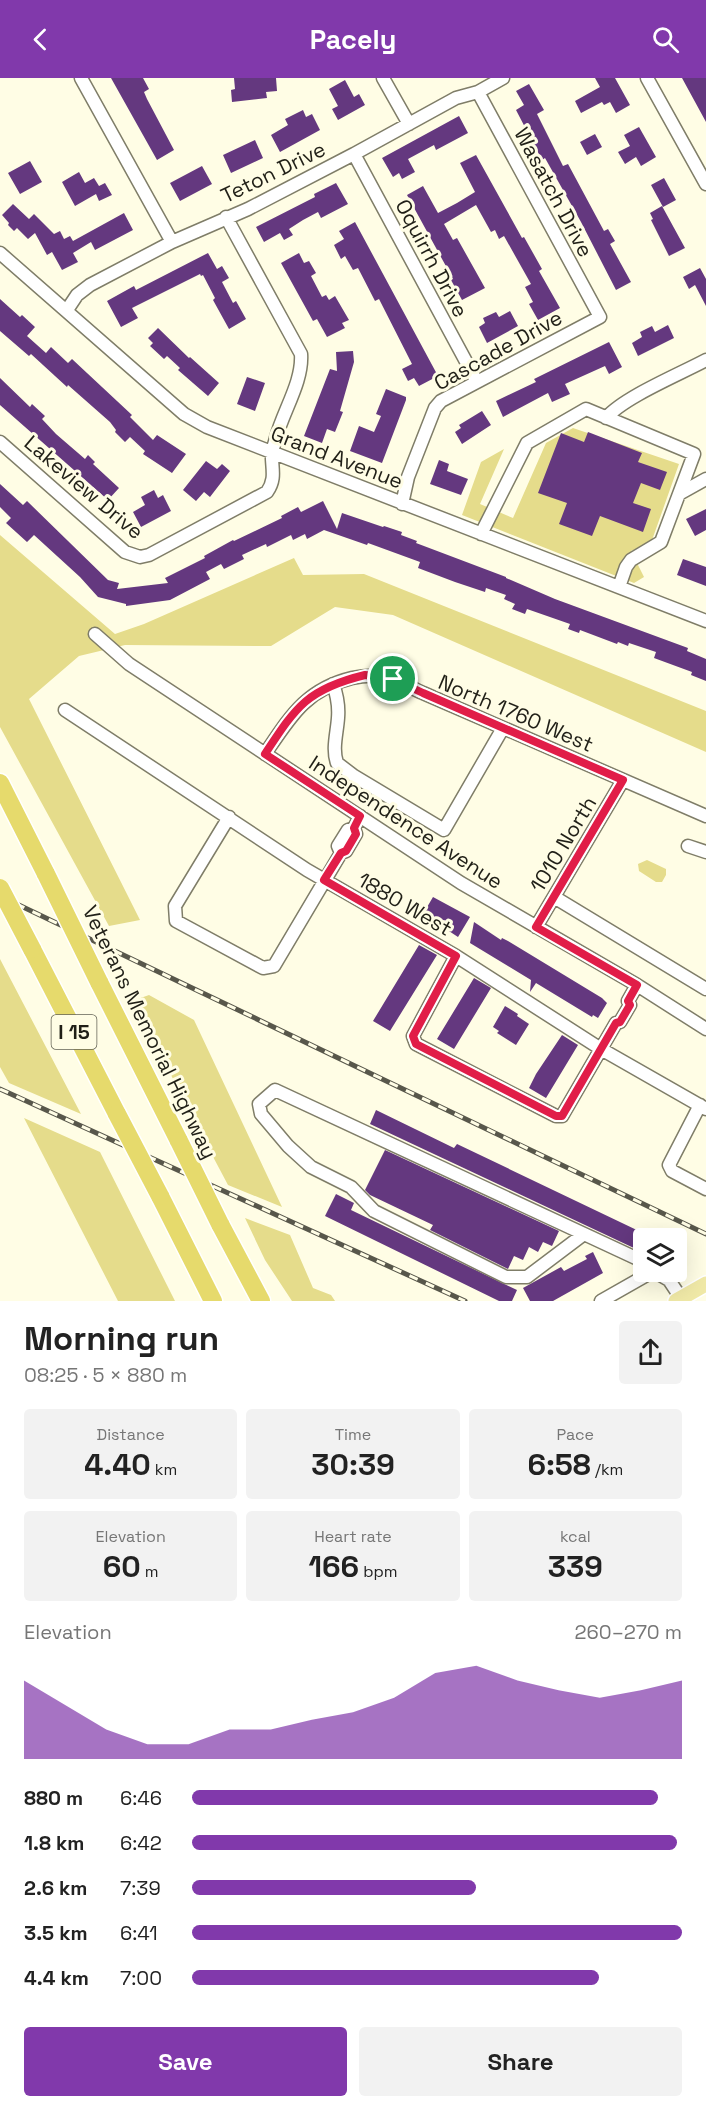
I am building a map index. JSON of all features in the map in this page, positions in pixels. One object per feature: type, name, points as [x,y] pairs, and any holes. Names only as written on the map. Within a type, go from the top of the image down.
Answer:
[{"type":"highway","name":"Veterans Memorial Highway","points":[[0,783],[220,1224],[261,1301]]},
{"type":"highway","name":"I 15","points":[[0,888],[213,1301]]},
{"type":"main road","points":[[683,1300],[706,1284]]},
{"type":"main road","points":[[683,1300],[706,1293]]},
{"type":"street","points":[[81,78],[172,242]]},
{"type":"street","points":[[383,78],[409,124]]},
{"type":"street","name":"Teton Drive","points":[[67,310],[77,295],[90,285],[172,242],[248,209],[456,98],[478,92],[503,78]]},
{"type":"street","points":[[647,78],[706,183]]},
{"type":"street","name":"Wasatch Drive","points":[[478,92],[596,310]]},
{"type":"street","name":"Oquirrh Drive","points":[[354,154],[476,380]]},
{"type":"street","name":"Lakeview Drive","points":[[0,442],[125,552],[140,557],[149,555],[263,495],[273,481],[272,452],[279,423],[300,374],[301,354],[226,217]]},
{"type":"street","name":"Grand Avenue","points":[[0,253],[184,414],[216,430],[402,504],[706,621]]},
{"type":"street","name":"Cascade Drive","points":[[402,504],[408,477],[438,404],[476,380],[600,317],[596,310]]},
{"type":"street","points":[[606,418],[613,410],[626,402],[706,360]]},
{"type":"street","points":[[481,534],[527,443],[586,409],[694,454],[661,542],[631,560],[619,587]]},
{"type":"street","points":[[679,494],[706,479]]},
{"type":"street","name":"Independence Avenue","points":[[95,634],[129,664],[461,882],[637,985],[706,1029]]},
{"type":"street","name":"North 1760 West","points":[[265,754],[295,710],[314,693],[333,684],[365,675],[393,679],[706,816]]},
{"type":"street","points":[[333,684],[338,718],[335,757],[342,768],[444,830],[503,728]]},
{"type":"street","name":"1880 West","points":[[65,710],[324,880],[456,956],[600,1049],[703,1107]]},
{"type":"street","name":"1010 North","points":[[536,927],[623,780]]},
{"type":"street","points":[[229,817],[175,906],[176,921],[263,968],[274,966],[324,880],[356,834],[354,828],[360,816]]},
{"type":"street","points":[[688,846],[706,852]]},
{"type":"street","points":[[554,897],[706,989]]},
{"type":"street","points":[[456,956],[413,1036],[416,1044],[556,1116],[562,1116],[600,1049],[630,1005],[628,1001],[637,985]]},
{"type":"street","points":[[584,1234],[527,1277],[506,1276],[374,1211],[351,1187],[311,1167],[288,1146],[261,1114],[259,1104],[275,1090],[584,1234],[633,1258]]},
{"type":"street","points":[[703,1107],[669,1165],[672,1171],[706,1189]]},
{"type":"street","points":[[601,1301],[635,1282]]},
{"type":"street","points":[[670,1282],[683,1300]]},
{"type":"shaded area","points":[[573,428],[679,464],[651,543],[631,551],[644,577],[634,583],[462,515],[481,462],[504,449],[480,504],[513,518],[546,443]]},
{"type":"shaded area","points":[[0,535],[115,634],[144,624],[294,558],[303,575],[364,574],[706,711],[706,752],[393,615],[335,607],[271,646],[125,645],[79,656],[29,699],[140,920],[109,926],[0,727]]},
{"type":"shaded area","points":[[647,860],[666,869],[662,882],[656,882],[639,871],[638,864]]},
{"type":"shaded area","points":[[0,959],[81,1114],[9,1083],[0,1067]]},
{"type":"shaded area","points":[[149,995],[194,1020],[282,1207],[228,1185],[185,1104],[135,1000]]},
{"type":"shaded area","points":[[24,1118],[100,1152],[175,1301],[118,1301]]},
{"type":"shaded area","points":[[245,1218],[290,1235],[313,1288],[331,1295],[335,1301],[292,1301],[265,1260]]},
{"type":"building","points":[[111,78],[143,78],[149,89],[144,92],[147,99],[174,150],[157,160]]},
{"type":"building","points":[[234,78],[276,78],[277,91],[266,92],[267,98],[232,102],[231,90],[235,89]]},
{"type":"building","points":[[595,78],[615,78],[630,105],[616,113],[610,102],[604,105],[602,102],[581,113],[575,101],[600,87]]},
{"type":"building","points":[[682,78],[706,78],[706,122]]},
{"type":"building","points":[[345,80],[354,97],[359,94],[365,105],[338,120],[332,109],[338,106],[329,89]]},
{"type":"building","points":[[529,84],[544,110],[537,114],[563,166],[568,164],[604,231],[608,229],[615,241],[610,244],[631,282],[616,290],[581,222],[545,158],[542,160],[516,110],[524,105],[516,91]]},
{"type":"building","points":[[303,110],[306,117],[312,114],[320,130],[280,152],[271,135],[288,125],[285,119]]},
{"type":"building","points":[[459,116],[468,133],[436,150],[434,145],[408,159],[415,172],[402,179],[399,173],[393,177],[382,158]]},
{"type":"building","points":[[639,127],[656,157],[641,166],[636,157],[625,164],[618,152],[630,146],[624,135]]},
{"type":"building","points":[[595,134],[602,147],[587,155],[580,142]]},
{"type":"building","points":[[255,140],[263,158],[231,173],[223,155]]},
{"type":"building","points":[[476,155],[542,269],[539,271],[560,308],[538,320],[529,304],[533,302],[525,287],[531,284],[504,236],[499,239],[495,230],[491,232],[476,205],[444,224],[453,240],[457,238],[485,288],[462,300],[407,195],[423,186],[438,213],[457,203],[475,192],[460,163]]},
{"type":"building","points":[[30,161],[42,182],[20,194],[8,173]]},
{"type":"building","points":[[202,166],[212,184],[180,201],[170,183]]},
{"type":"building","points":[[79,172],[85,183],[94,178],[99,186],[105,183],[112,195],[99,201],[96,194],[75,206],[62,182]]},
{"type":"building","points":[[664,178],[676,200],[663,207],[651,185]]},
{"type":"building","points":[[336,183],[348,204],[321,218],[318,212],[303,220],[289,229],[293,235],[284,240],[280,233],[264,242],[256,227],[315,197],[314,194]]},
{"type":"building","points":[[13,204],[29,219],[34,214],[54,234],[60,231],[64,239],[70,236],[73,241],[124,213],[133,230],[95,250],[91,242],[73,253],[78,262],[62,270],[52,252],[47,255],[35,233],[28,239],[17,228],[14,231],[8,225],[9,223],[2,215]]},
{"type":"building","points":[[662,206],[685,248],[669,256],[651,220],[653,219],[650,213]]},
{"type":"building","points":[[355,222],[438,376],[419,386],[414,378],[408,381],[402,369],[412,364],[379,299],[375,301],[358,268],[353,270],[345,256],[341,259],[334,245],[344,239],[339,231]]},
{"type":"building","points":[[208,253],[217,269],[222,266],[229,278],[222,282],[233,303],[236,301],[246,319],[229,329],[213,300],[215,298],[203,275],[200,274],[132,308],[138,318],[121,327],[107,301],[134,286],[136,290]]},
{"type":"building","points":[[299,253],[304,263],[309,261],[316,273],[311,276],[322,297],[326,295],[329,300],[335,296],[349,320],[342,323],[345,328],[327,337],[317,319],[313,321],[281,263]]},
{"type":"building","points":[[700,268],[706,279],[706,306],[695,285],[689,289],[683,277]]},
{"type":"building","points":[[0,299],[35,327],[27,336],[46,353],[51,347],[68,363],[72,359],[132,415],[130,417],[153,440],[157,435],[186,454],[172,473],[143,454],[145,451],[130,437],[125,442],[115,432],[110,422],[31,354],[29,356],[0,331]]},
{"type":"building","points":[[510,311],[518,326],[487,343],[479,327],[485,323],[483,318],[496,312],[499,317]]},
{"type":"building","points":[[668,325],[674,338],[638,356],[632,343],[642,337],[640,332],[652,326],[655,332]]},
{"type":"building","points":[[158,328],[219,383],[208,396],[178,370],[180,368],[167,356],[164,359],[150,346],[153,343],[148,338]]},
{"type":"building","points":[[609,342],[622,367],[609,374],[605,366],[565,384],[570,394],[552,402],[548,393],[503,417],[496,401],[536,382],[534,379]]},
{"type":"building","points":[[353,351],[354,362],[340,411],[343,412],[335,432],[327,429],[322,443],[304,436],[330,369],[337,371],[336,352]]},
{"type":"building","points":[[247,377],[265,383],[255,411],[237,404]]},
{"type":"building","points":[[0,378],[30,407],[32,404],[45,416],[42,419],[56,434],[85,459],[88,455],[95,462],[93,464],[119,488],[108,500],[0,405]]},
{"type":"building","points":[[386,389],[406,397],[406,400],[382,463],[350,451],[359,426],[374,432],[381,416],[376,414]]},
{"type":"building","points":[[482,411],[491,425],[462,444],[455,432],[461,428],[459,425]]},
{"type":"building","points":[[588,432],[642,453],[638,462],[667,472],[660,490],[641,483],[633,503],[651,509],[643,532],[600,516],[592,536],[559,524],[567,503],[538,493],[561,433],[584,442]]},
{"type":"building","points":[[439,460],[449,464],[447,471],[468,479],[461,495],[430,484]]},
{"type":"building","points":[[206,461],[217,469],[222,464],[230,471],[210,497],[204,492],[196,501],[183,490]]},
{"type":"building","points":[[0,484],[23,505],[27,501],[108,580],[119,583],[117,589],[168,583],[165,578],[205,558],[204,556],[233,540],[282,518],[281,516],[298,507],[301,512],[323,501],[337,529],[342,513],[402,532],[401,535],[417,541],[416,543],[506,577],[555,599],[688,648],[687,651],[706,659],[706,681],[691,675],[692,672],[654,658],[656,652],[629,643],[628,646],[618,642],[617,644],[580,630],[579,633],[568,629],[570,624],[527,609],[525,614],[512,609],[515,604],[504,599],[506,595],[486,588],[485,592],[455,582],[418,568],[420,562],[324,530],[307,539],[305,534],[293,540],[291,535],[267,547],[266,544],[242,555],[244,559],[224,569],[221,564],[206,572],[210,579],[170,600],[126,606],[126,604],[98,597],[80,577],[34,535],[27,542],[6,523],[11,518],[0,507]]},
{"type":"building","points":[[154,490],[158,498],[163,495],[171,511],[141,527],[133,512],[145,505],[141,497]]},
{"type":"building","points":[[706,509],[706,530],[695,536],[686,519]]},
{"type":"building","points":[[683,559],[706,567],[706,586],[677,575]]},
{"type":"building","points":[[433,897],[470,917],[458,937],[423,914]]},
{"type":"building","points":[[474,922],[602,998],[607,1003],[598,1018],[593,1015],[592,1017],[536,983],[530,992],[531,980],[470,943]]},
{"type":"building","points":[[419,945],[437,955],[390,1031],[373,1021]]},
{"type":"building","points":[[474,978],[491,988],[454,1049],[437,1039]]},
{"type":"building","points":[[505,1006],[529,1024],[516,1045],[497,1033],[499,1031],[493,1027]]},
{"type":"building","points":[[562,1035],[578,1045],[546,1098],[529,1088]]},
{"type":"building","points":[[376,1110],[454,1148],[457,1144],[633,1228],[633,1248],[370,1124]]},
{"type":"building","points":[[385,1150],[559,1231],[552,1246],[543,1242],[538,1252],[529,1247],[523,1260],[514,1256],[508,1269],[430,1230],[433,1225],[370,1195],[365,1190]]},
{"type":"building","points":[[336,1194],[354,1203],[351,1210],[517,1290],[512,1301],[499,1301],[325,1216]]},
{"type":"building","points":[[593,1252],[603,1273],[553,1301],[530,1301],[523,1288],[561,1267],[564,1271],[587,1259],[585,1256]]},
{"type":"railway","points":[[0,896],[706,1234]]},
{"type":"railway","points":[[0,1089],[465,1301]]},
{"type":"route","points":[[365,675],[393,679],[623,780],[536,927],[637,985],[628,1001],[630,1005],[620,1022],[616,1023],[562,1116],[556,1116],[416,1044],[413,1036],[456,956],[324,880],[356,834],[354,828],[360,816],[265,754],[295,710],[314,693],[338,681],[365,675]]}]
